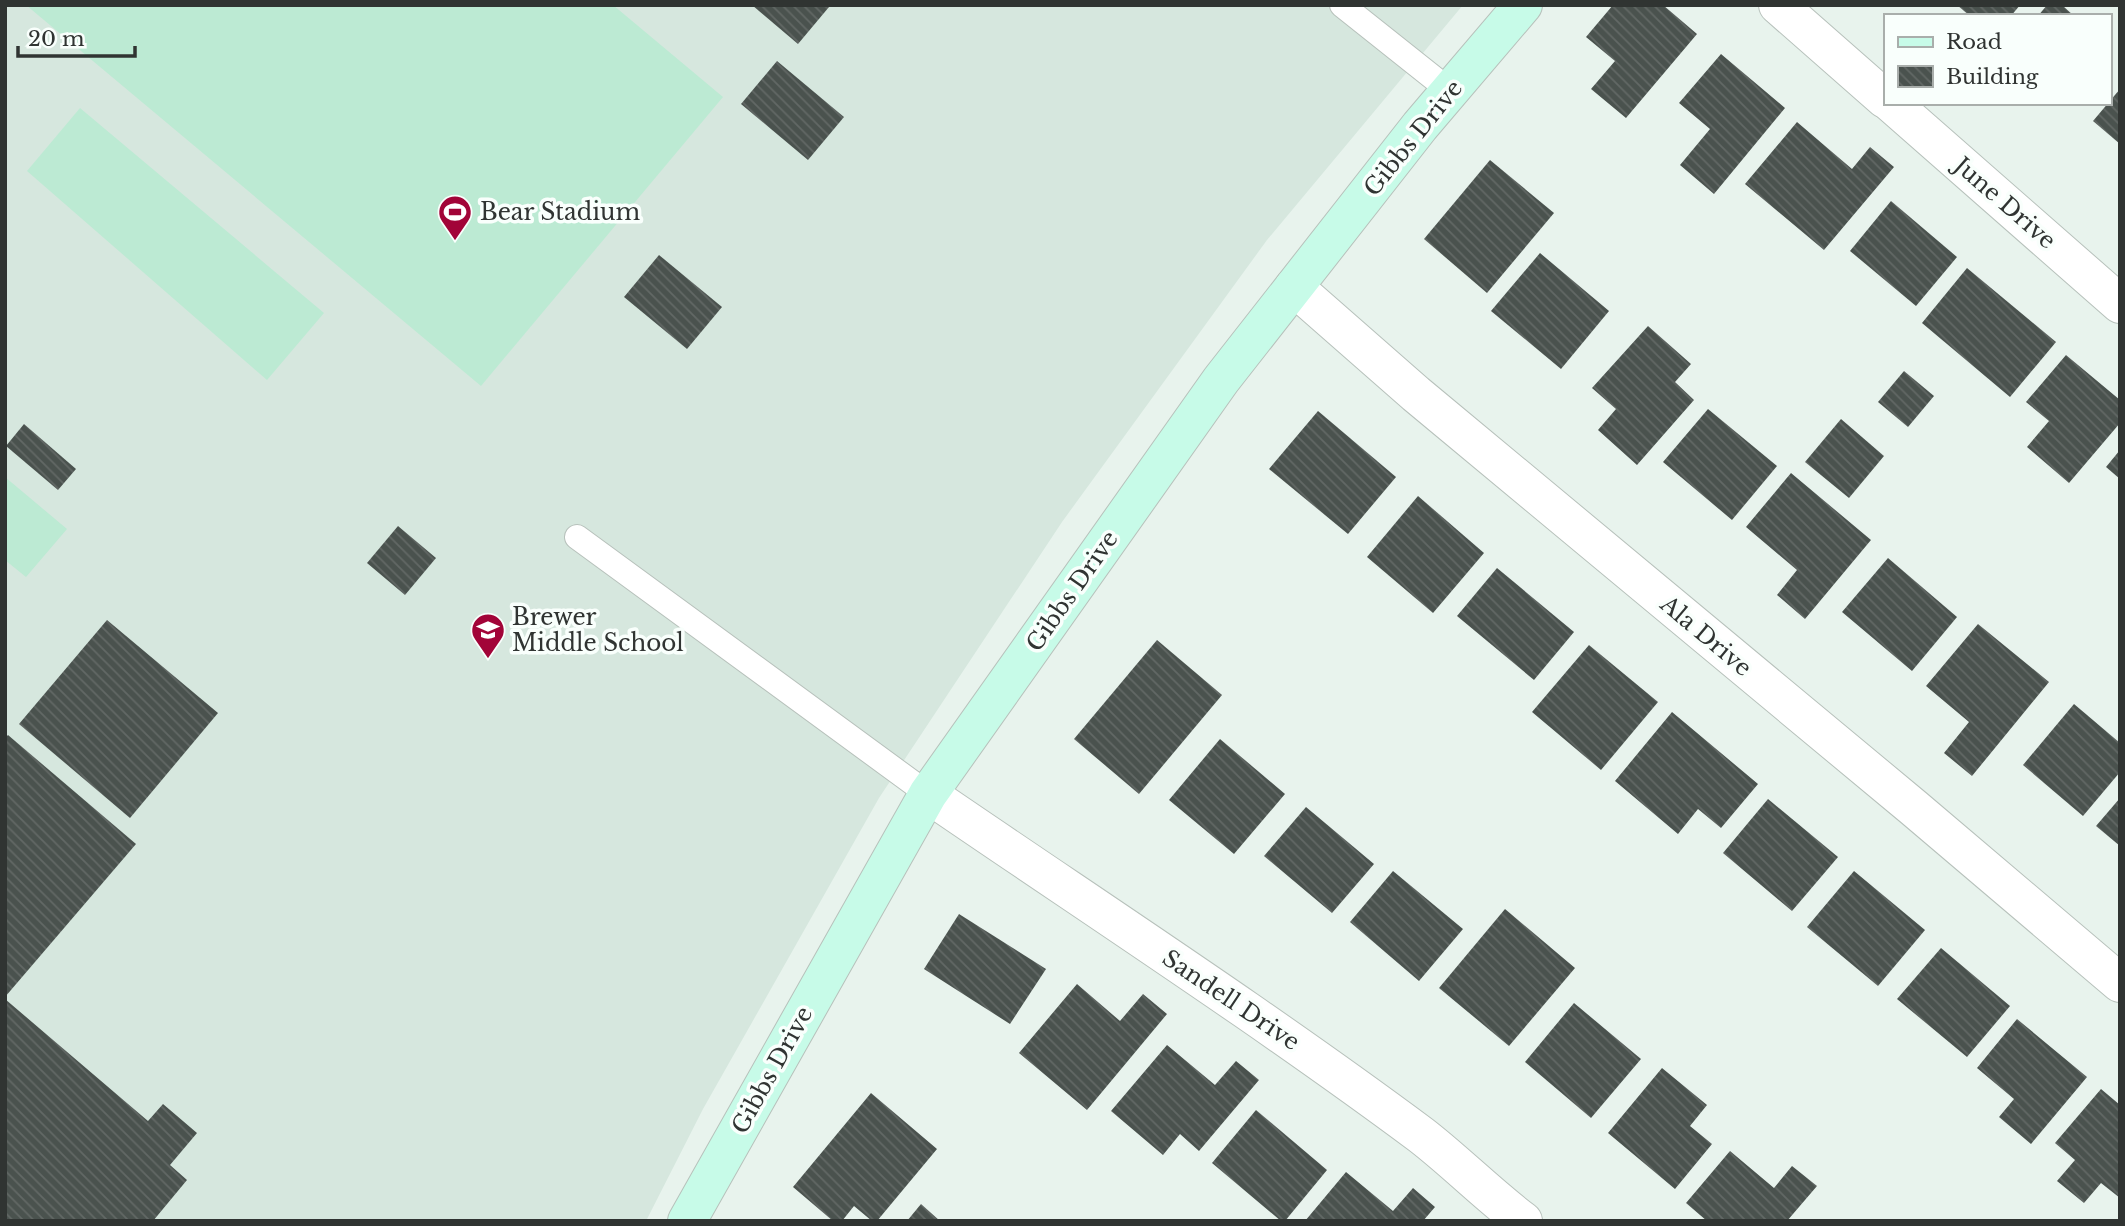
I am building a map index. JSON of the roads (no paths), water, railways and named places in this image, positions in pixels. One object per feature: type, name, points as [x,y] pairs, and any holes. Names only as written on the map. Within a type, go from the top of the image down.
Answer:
[{"type":"street","name":"Gibbs Drive","points":[[687,1221],[928,794],[1222,380],[1420,126],[1524,5]]},
{"type":"street","points":[[1778,5],[1884,98]]},
{"type":"street","name":"June Drive","points":[[1893,105],[2120,304]]},
{"type":"street","name":"Ala Drive","points":[[1294,287],[1416,394],[2120,983]]},
{"type":"street","name":"Sandell Drive","points":[[928,794],[1308,1053],[1424,1138],[1522,1221]]},
{"type":"lane","points":[[1342,5],[1450,92]]},
{"type":"lane","points":[[577,537],[928,794]]},
{"type":"place","name":"Bear Stadium","points":[[455,242]]},
{"type":"place","name":"Brewer Middle School","points":[[488,660]]}]
